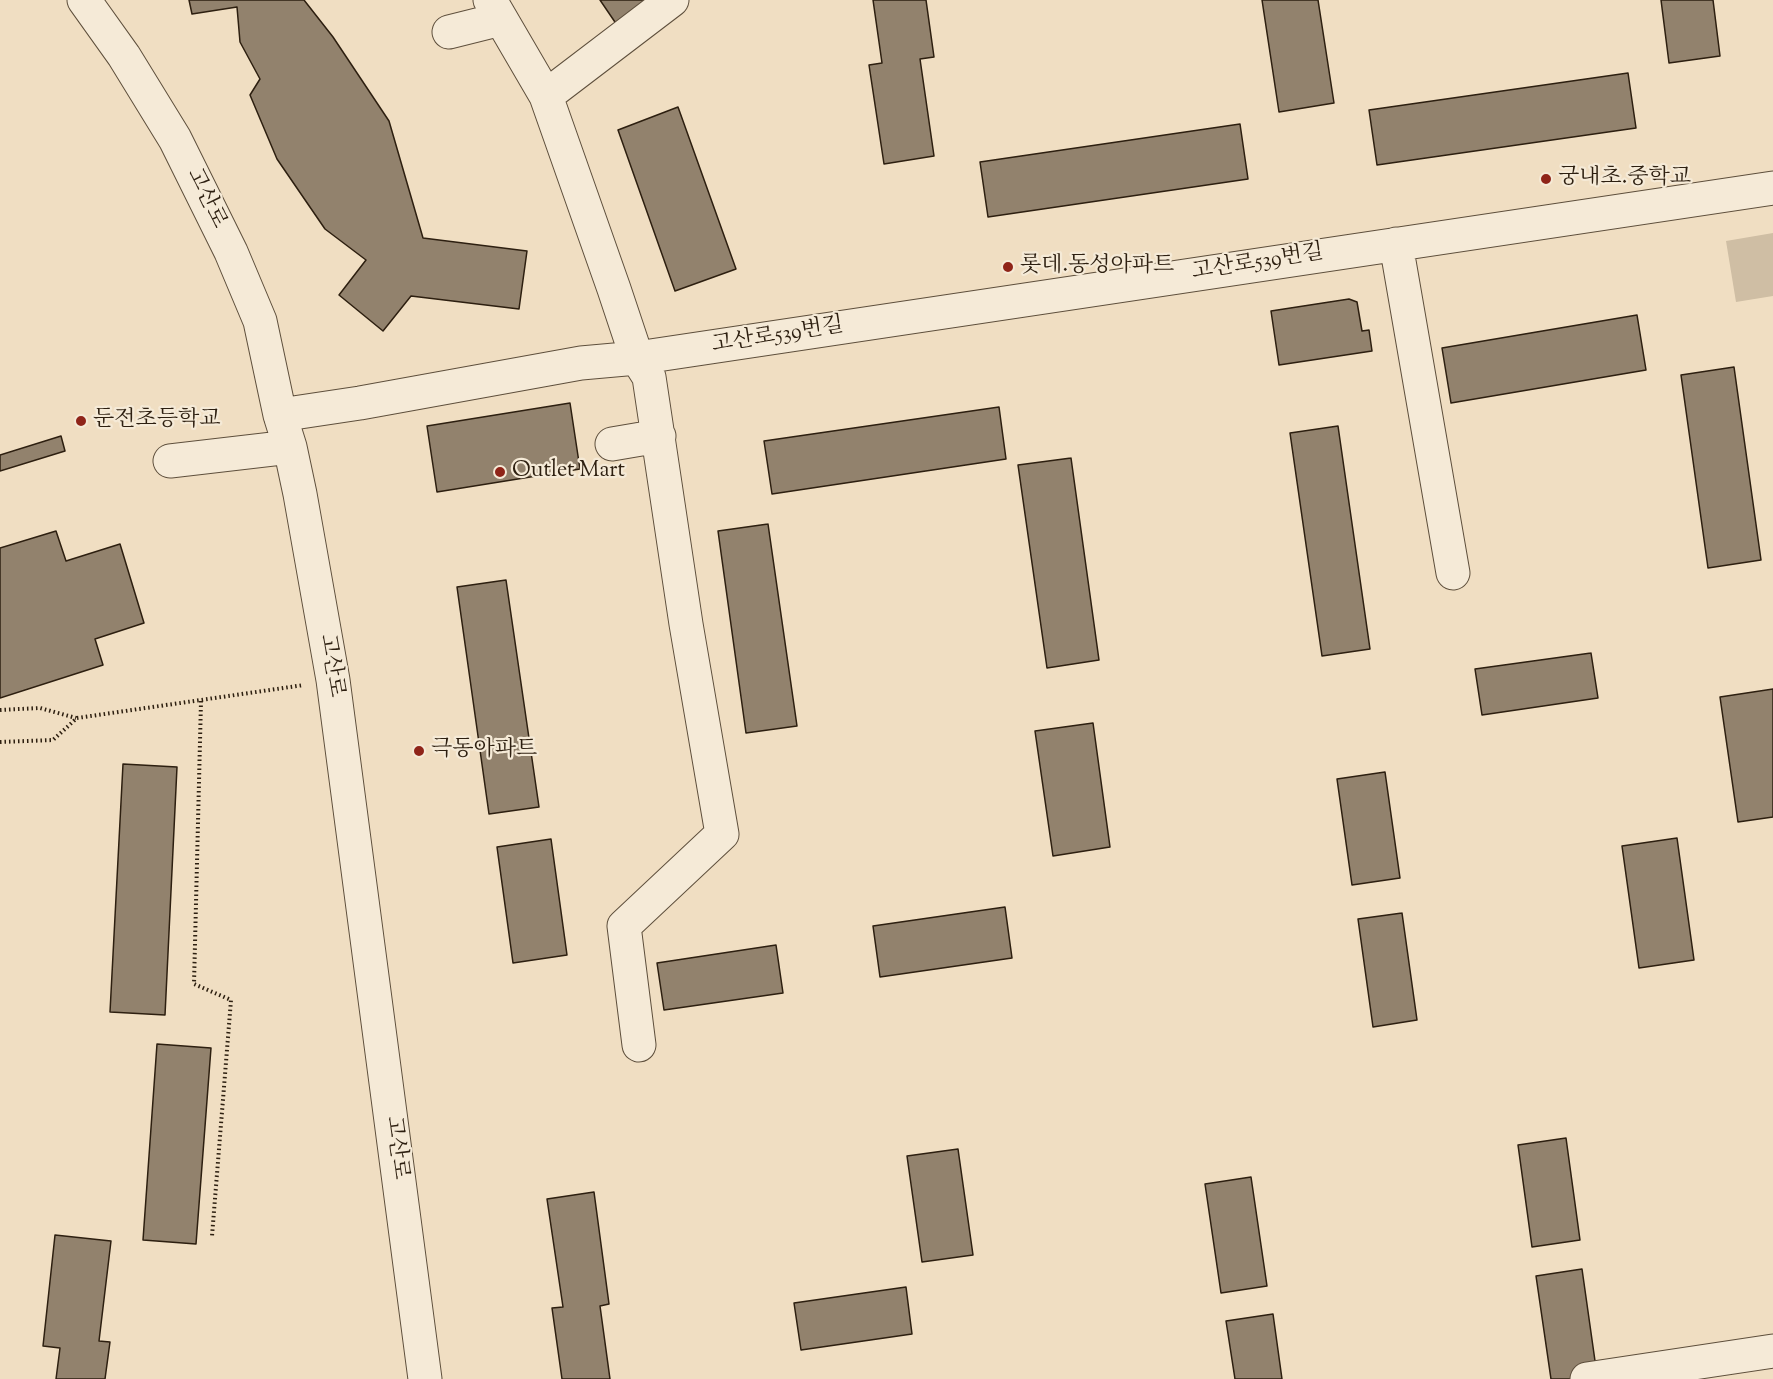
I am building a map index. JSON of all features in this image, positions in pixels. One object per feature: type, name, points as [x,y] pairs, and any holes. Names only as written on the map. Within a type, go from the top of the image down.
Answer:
[{"type":"street","name":"고산로","points":[[84,0],[124,56],[176,140],[231,252],[260,321],[300,494],[333,680],[425,1379]]},
{"type":"street","points":[[546,96],[672,0]]},
{"type":"street","points":[[449,33],[496,9],[546,96],[615,288],[637,358],[649,377],[686,624],[722,834],[624,926],[639,1045]]},
{"type":"street","name":"고산로539번길","points":[[280,415],[581,363],[637,358],[1773,188]]},
{"type":"street","points":[[1396,244],[1454,573]]},
{"type":"street","points":[[612,444],[659,436]]},
{"type":"street","points":[[170,461],[290,447]]},
{"type":"street","points":[[1587,1379],[1773,1351]]},
{"type":"path","points":[[0,710],[40,708],[77,718],[333,680]]},
{"type":"path","points":[[201,701],[194,984],[231,1000],[212,1236]]},
{"type":"path","points":[[0,742],[53,740],[77,718]]},
{"type":"shaded area","points":[[1773,233],[1773,296],[1736,302],[1726,241]]},
{"type":"building","points":[[189,0],[304,0],[333,37],[389,121],[423,238],[527,251],[519,309],[411,296],[383,331],[339,295],[366,260],[325,229],[277,159],[250,95],[260,79],[240,42],[237,7],[192,14]]},
{"type":"building","points":[[600,0],[653,0],[617,25]]},
{"type":"building","points":[[873,0],[926,0],[934,57],[920,59],[934,156],[884,164],[869,65],[882,63]]},
{"type":"building","points":[[1262,0],[1318,0],[1334,103],[1279,112]]},
{"type":"building","points":[[1661,0],[1713,0],[1720,56],[1669,63]]},
{"type":"building","points":[[1628,73],[1636,128],[1377,165],[1369,110]]},
{"type":"building","points":[[678,107],[736,269],[675,291],[618,130]]},
{"type":"building","points":[[1240,124],[1248,179],[988,217],[980,162]]},
{"type":"building","points":[[1349,299],[1357,302],[1362,331],[1369,330],[1372,351],[1279,365],[1271,311]]},
{"type":"building","points":[[1637,315],[1646,370],[1451,403],[1442,348]]},
{"type":"building","points":[[1734,367],[1761,560],[1708,568],[1681,375]]},
{"type":"building","points":[[570,403],[580,469],[437,492],[427,426]]},
{"type":"building","points":[[999,407],[1006,459],[772,494],[764,441]]},
{"type":"building","points":[[1338,426],[1370,649],[1322,656],[1290,433]]},
{"type":"building","points":[[61,436],[65,451],[0,471],[0,455]]},
{"type":"building","points":[[1071,458],[1099,660],[1047,668],[1018,465]]},
{"type":"building","points":[[768,524],[797,726],[746,733],[718,531]]},
{"type":"building","points":[[56,531],[66,561],[120,544],[144,623],[95,639],[103,665],[0,698],[0,548]]},
{"type":"building","points":[[506,580],[539,807],[489,814],[457,587]]},
{"type":"building","points":[[1591,653],[1598,698],[1482,715],[1475,669]]},
{"type":"building","points":[[1773,689],[1773,817],[1738,822],[1720,697]]},
{"type":"building","points":[[1093,723],[1110,847],[1053,856],[1035,731]]},
{"type":"building","points":[[123,764],[177,767],[165,1015],[110,1012]]},
{"type":"building","points":[[1385,772],[1400,878],[1352,885],[1337,779]]},
{"type":"building","points":[[1677,838],[1694,960],[1639,968],[1622,846]]},
{"type":"building","points":[[551,839],[567,955],[513,963],[497,847]]},
{"type":"building","points":[[1005,907],[1012,958],[880,977],[873,926]]},
{"type":"building","points":[[1402,913],[1417,1020],[1373,1027],[1358,919]]},
{"type":"building","points":[[776,945],[783,993],[664,1010],[657,963]]},
{"type":"building","points":[[157,1044],[211,1048],[196,1244],[143,1240]]},
{"type":"building","points":[[1566,1138],[1580,1240],[1532,1247],[1518,1145]]},
{"type":"building","points":[[958,1149],[973,1255],[922,1262],[907,1156]]},
{"type":"building","points":[[1251,1177],[1267,1286],[1221,1293],[1205,1184]]},
{"type":"building","points":[[594,1192],[609,1304],[600,1306],[610,1379],[562,1379],[552,1308],[563,1307],[547,1199]]},
{"type":"building","points":[[55,1235],[111,1241],[99,1341],[110,1342],[105,1379],[56,1379],[60,1348],[43,1346]]},
{"type":"building","points":[[1582,1269],[1597,1375],[1573,1379],[1551,1379],[1536,1276]]},
{"type":"building","points":[[906,1287],[912,1334],[801,1350],[794,1303]]},
{"type":"building","points":[[1273,1314],[1282,1379],[1235,1379],[1226,1321]]},
{"type":"place","name":"궁내초.중학교","points":[[1546,179]]},
{"type":"place","name":"롯데.동성아파트","points":[[1008,267]]},
{"type":"place","name":"둔전초등학교","points":[[81,421]]},
{"type":"place","name":"Outlet Mart","points":[[500,472]]},
{"type":"place","name":"극동아파트","points":[[419,751]]}]
